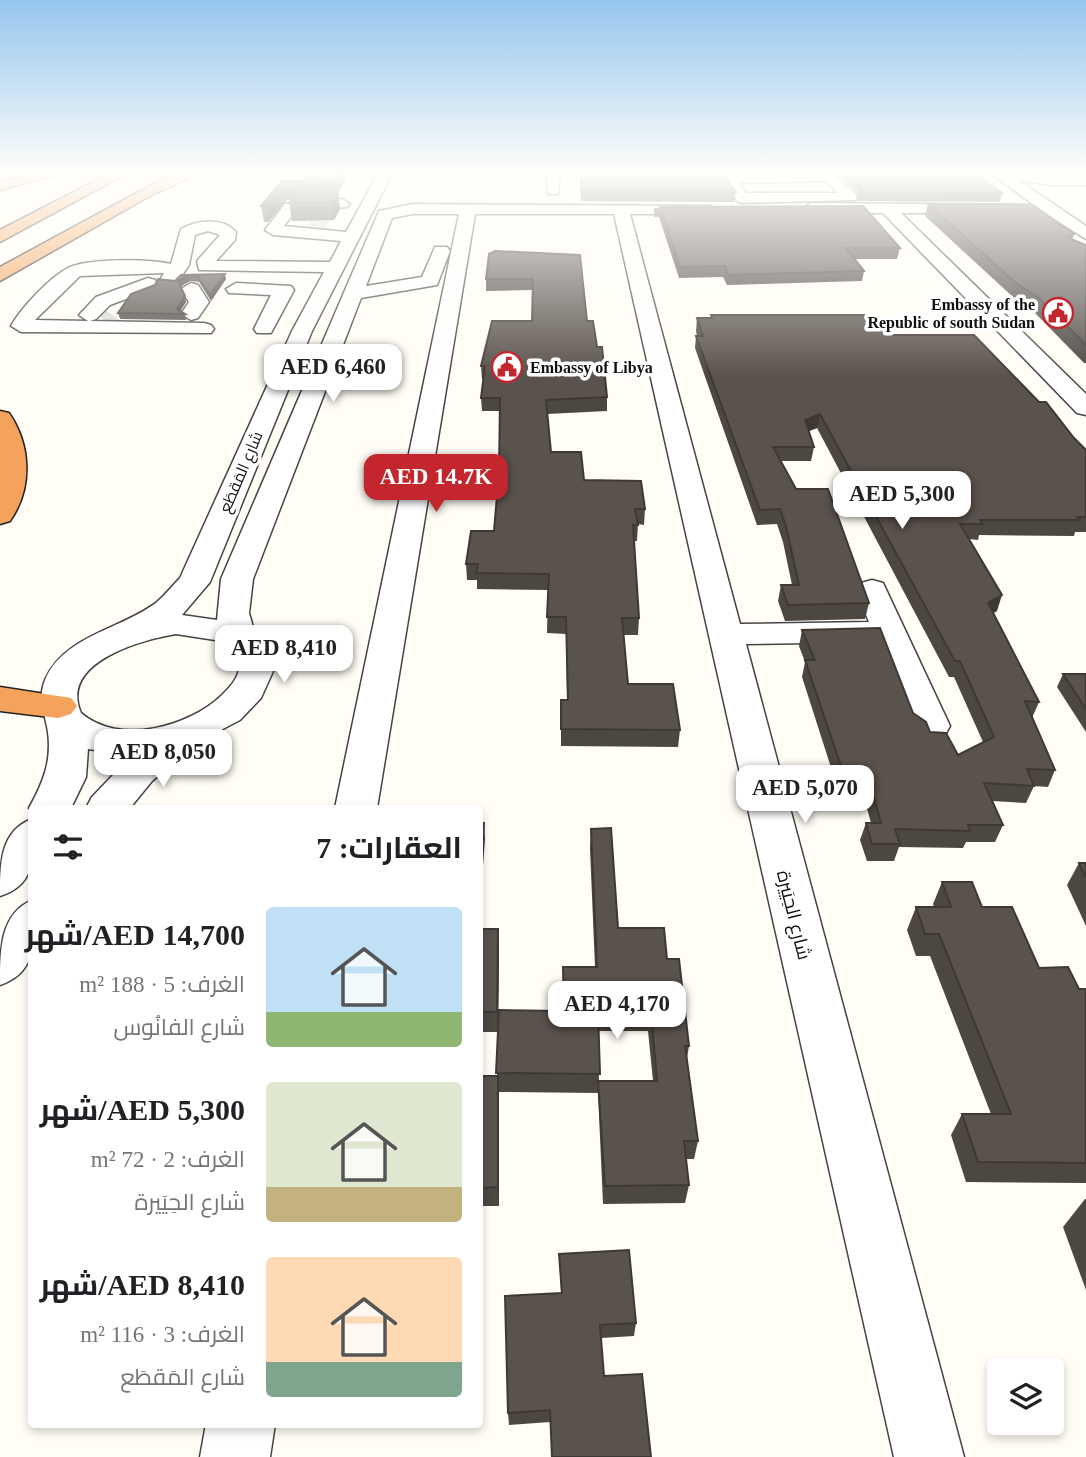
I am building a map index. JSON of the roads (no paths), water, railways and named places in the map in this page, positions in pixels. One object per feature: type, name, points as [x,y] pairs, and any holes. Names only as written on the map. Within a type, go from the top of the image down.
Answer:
[{"type":"highway","points":[[0,260],[36,240]]},
{"type":"highway","points":[[0,275],[63,240]]},
{"type":"highway","points":[[0,418],[10,434],[15,462],[10,496],[0,515]]},
{"type":"highway","points":[[0,699],[62,713]]},
{"type":"street","points":[[154,304],[184,240]]},
{"type":"street","points":[[225,240],[203,264],[260,267],[341,252]]},
{"type":"street","points":[[325,240],[341,252]]},
{"type":"street","name":"شارع المَقطَع","points":[[125,634],[169,609],[194,582],[302,331],[341,252],[354,240]]},
{"type":"street","name":"شارع المَقطَع","points":[[239,636],[232,613],[237,579],[375,240]]},
{"type":"street","points":[[409,271],[432,280],[454,240]]},
{"type":"street","name":"شارع الحِيَيرة","points":[[639,240],[725,634],[929,1457]]},
{"type":"street","points":[[919,240],[1086,408]]},
{"type":"street","points":[[353,294],[409,271],[450,250]]},
{"type":"street","points":[[357,805],[450,250]]},
{"type":"street","points":[[278,253],[341,252]]},
{"type":"street","points":[[244,289],[253,271],[260,267]]},
{"type":"street","points":[[264,329],[284,290],[244,289],[154,304],[20,326],[29,312],[74,272],[84,268],[154,304],[234,329],[302,331]]},
{"type":"street","points":[[872,590],[931,726]]},
{"type":"street","points":[[52,805],[58,798],[69,764],[59,690],[68,673],[92,651],[125,634],[176,624],[200,624],[239,636],[251,648],[257,662],[256,677],[248,694],[222,717],[185,734],[138,771],[110,805]]},
{"type":"street","points":[[725,634],[890,632]]},
{"type":"street","points":[[62,713],[80,732],[101,740],[127,743],[185,734]]},
{"type":"street","points":[[0,878],[28,840]]},
{"type":"street","points":[[0,965],[28,925]]},
{"type":"street","points":[[235,1457],[240,1428]]},
{"type":"tunnel","points":[[106,321],[111,314]]},
{"type":"place","name":"Embassy of the Republic of south Sudan","points":[[1058,313]]},
{"type":"place","name":"Embassy of Libya","points":[[507,367]]}]
